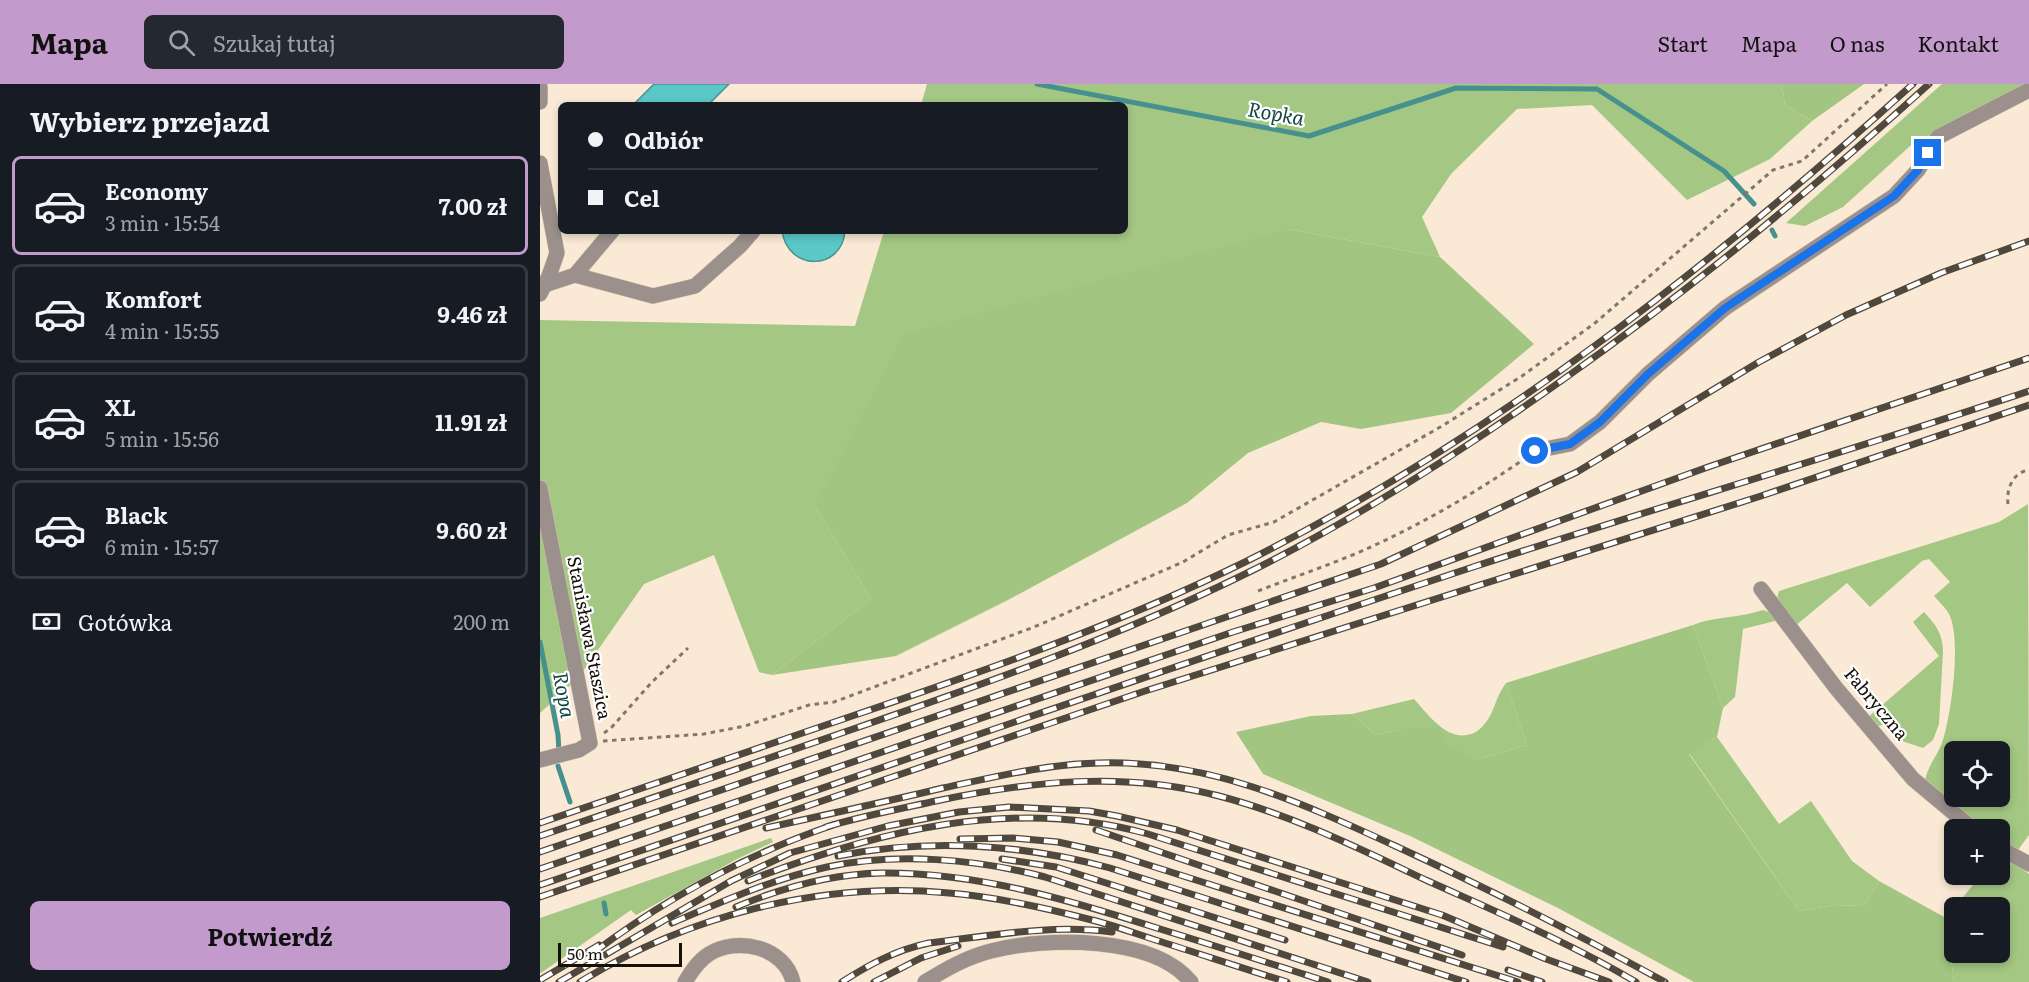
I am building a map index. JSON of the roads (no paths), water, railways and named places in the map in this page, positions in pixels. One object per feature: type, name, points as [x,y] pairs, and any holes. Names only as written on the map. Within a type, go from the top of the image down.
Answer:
[{"type":"lane","points":[[540,87],[540,102]]},
{"type":"lane","points":[[1535,451],[1570,444],[1593,428],[1648,374],[1725,308],[1894,196],[1918,170],[1938,137],[2029,90]]},
{"type":"lane","points":[[540,164],[557,253],[542,290]]},
{"type":"lane","points":[[542,290],[575,275],[609,234]]},
{"type":"lane","points":[[575,275],[653,296],[695,286],[750,234]]},
{"type":"lane","name":"Stanisława Staszica","points":[[540,488],[590,743],[579,750],[540,760]]},
{"type":"lane","name":"Fabryczna","points":[[1761,590],[1836,688],[1913,779],[1961,819]]},
{"type":"lane","points":[[2010,854],[2029,864]]},
{"type":"lane","points":[[925,982],[951,966],[990,951],[1030,943],[1077,942],[1136,950],[1172,964],[1191,982]]},
{"type":"lane","points":[[685,982],[699,962],[710,953],[734,945],[748,945],[772,954],[787,968],[793,982]]},
{"type":"water","points":[[654,84],[729,84],[711,102],[636,102]]},
{"type":"water","points":[[783,234],[844,234],[842,244],[835,254],[815,261],[804,260],[794,254],[786,244]]},
{"type":"waterway","name":"Ropka","points":[[1037,84],[1309,136],[1456,88],[1597,89],[1724,171],[1754,204]]},
{"type":"waterway","name":"Ropka","points":[[1772,230],[1775,236]]},
{"type":"waterway","name":"Ropa","points":[[540,642],[558,735],[559,752]]},
{"type":"waterway","name":"Ropa","points":[[558,766],[570,802]]},
{"type":"waterway","name":"Ropa","points":[[604,903],[606,914]]},
{"type":"railway","points":[[540,823],[904,698],[1101,626],[1197,585],[1336,514],[1425,461],[1511,405],[1595,346],[1758,219],[1913,84]]},
{"type":"railway","points":[[540,836],[1051,658],[1146,620],[1281,556],[1444,461],[1609,346],[1750,238],[1929,84]]},
{"type":"railway","points":[[540,852],[1381,564],[1577,472],[1759,362],[1846,315],[1941,273],[2029,241]]},
{"type":"railway","points":[[540,869],[1233,632],[1374,588],[1708,467],[2029,358]]},
{"type":"railway","points":[[540,885],[1473,567],[2029,391]]},
{"type":"railway","points":[[540,897],[1145,691],[1761,496],[2029,405]]},
{"type":"railway","points":[[766,828],[1040,768],[1099,763],[1140,764],[1180,769],[1256,788],[1330,817],[1503,897],[1665,982]]},
{"type":"railway","points":[[826,827],[936,801],[1042,784],[1113,781],[1183,788],[1246,804],[1325,834],[1534,929],[1636,982]]},
{"type":"railway","points":[[559,982],[731,881],[790,853],[888,826],[959,812],[1009,807],[1089,811],[1177,830],[1442,915],[1546,959],[1609,982]]},
{"type":"railway","points":[[748,881],[845,847],[895,834],[945,824],[995,819],[1046,818],[1097,823],[1148,834],[1503,947]]},
{"type":"railway","points":[[593,953],[678,896],[739,864],[833,825]]},
{"type":"railway","points":[[1096,830],[1462,955]]},
{"type":"railway","points":[[960,839],[1013,838],[1058,842],[1117,855],[1518,982]]},
{"type":"railway","points":[[838,856],[872,850],[941,846],[975,846],[1043,853],[1110,868],[1466,982]]},
{"type":"railway","points":[[672,923],[768,884],[827,867],[853,862],[908,859],[964,862],[1045,877],[1368,982]]},
{"type":"railway","points":[[1002,859],[1056,867],[1285,940]]},
{"type":"railway","points":[[736,907],[789,888],[844,876],[881,873],[952,877],[1057,898],[1328,982]]},
{"type":"railway","points":[[580,982],[622,958],[711,921],[805,898],[853,892],[901,891],[967,895],[1057,911],[1110,925],[1287,982]]},
{"type":"railway","points":[[842,982],[884,958],[929,943],[1043,930],[1112,932]]},
{"type":"railway","points":[[540,980],[599,945]]},
{"type":"railway","points":[[874,982],[921,958],[958,946]]},
{"type":"railway","points":[[1508,970],[1542,982]]}]
